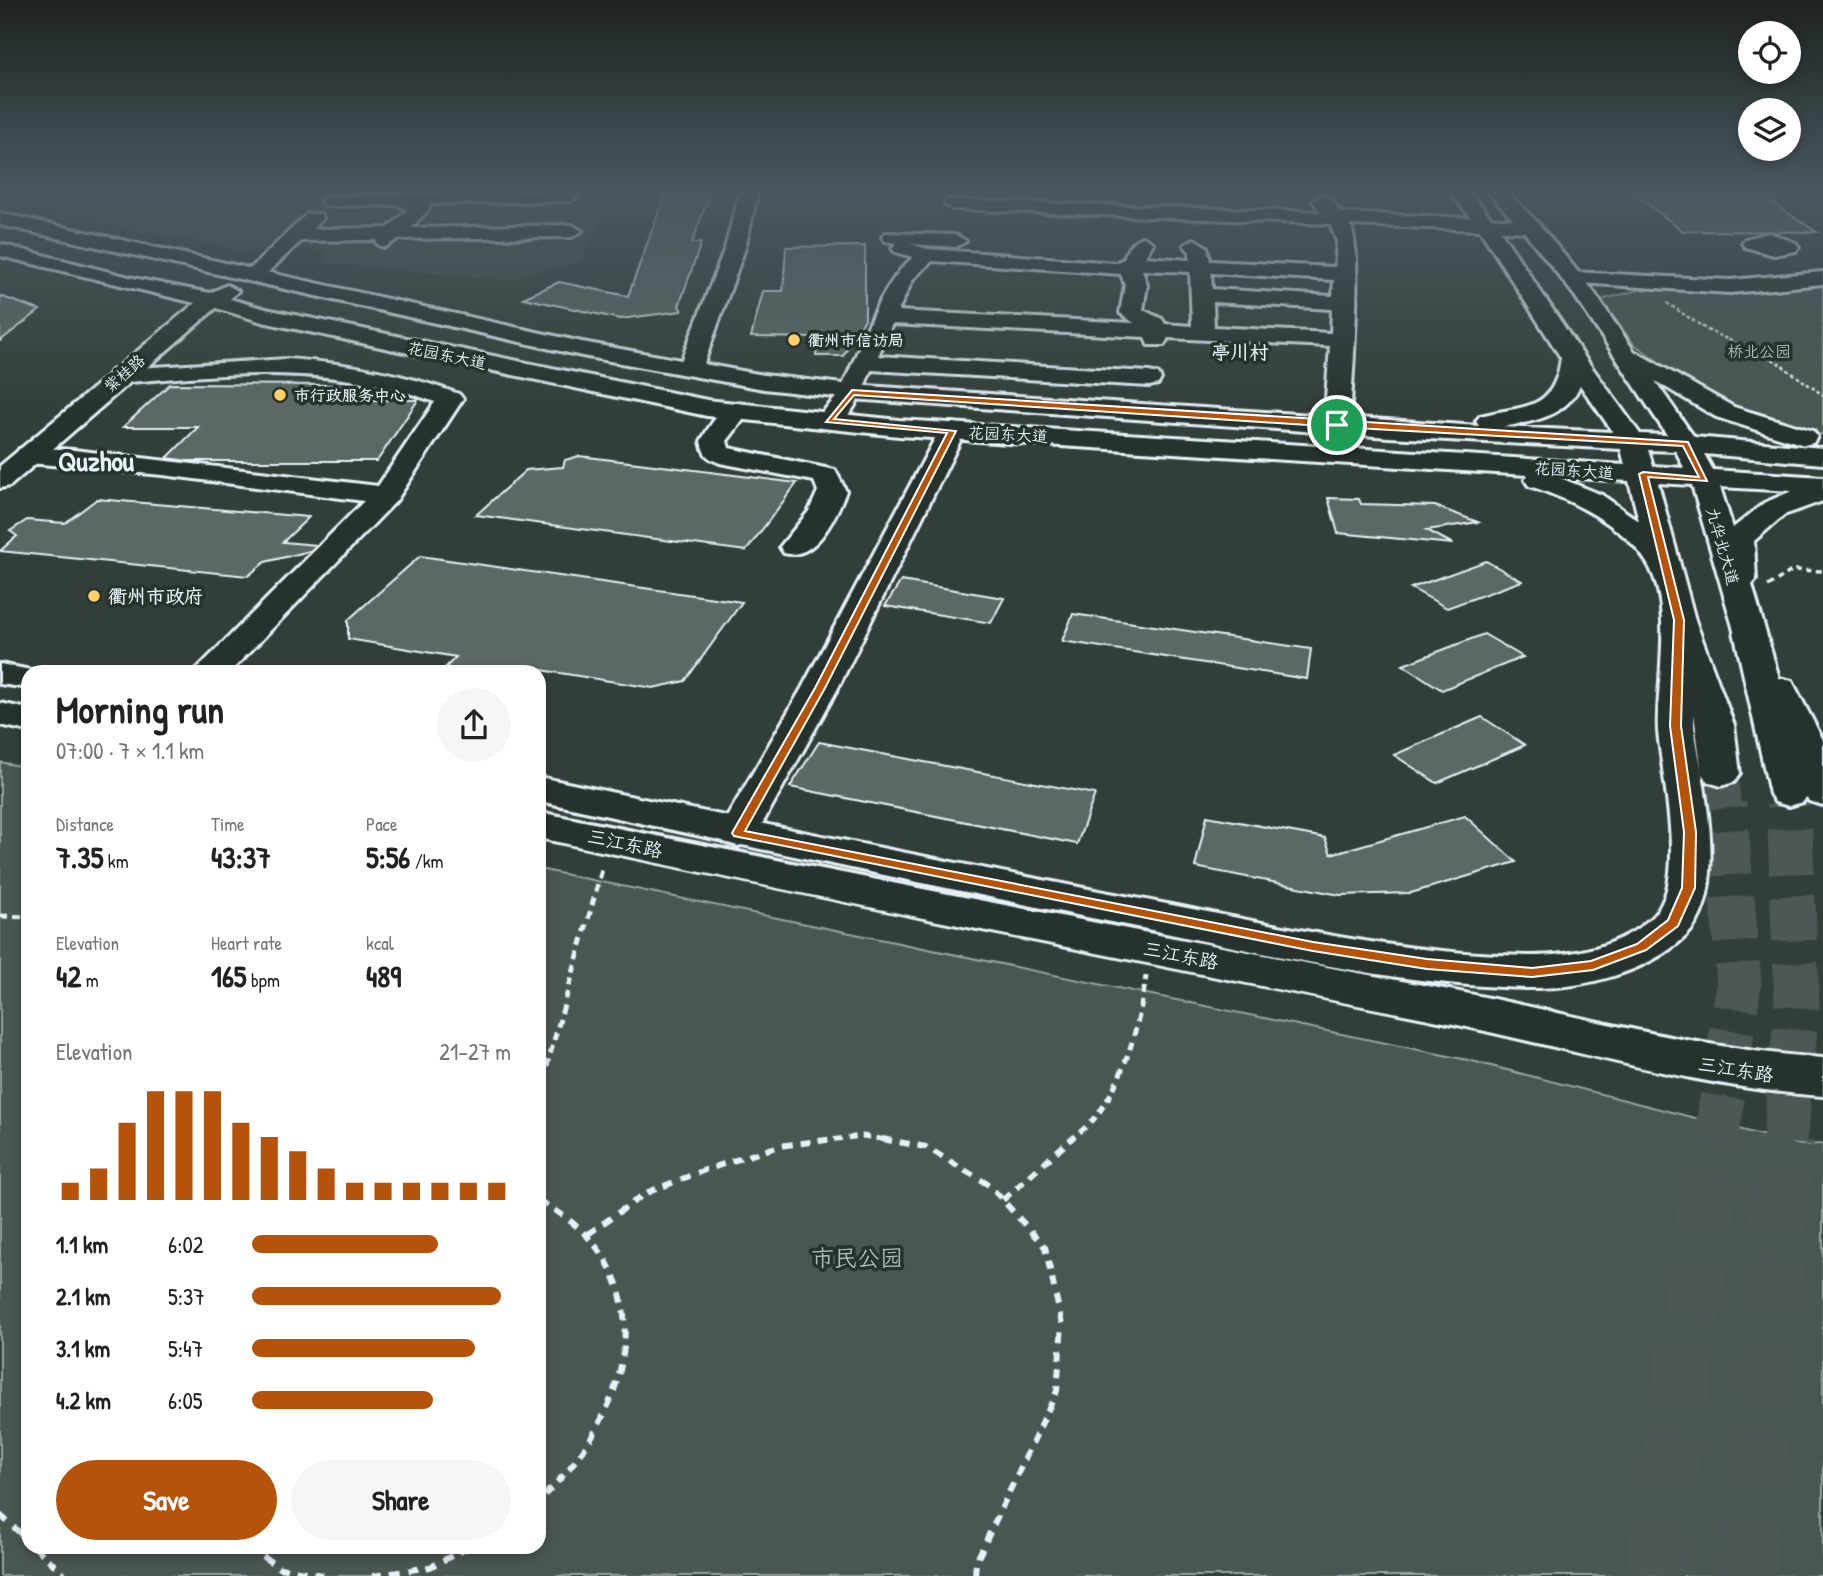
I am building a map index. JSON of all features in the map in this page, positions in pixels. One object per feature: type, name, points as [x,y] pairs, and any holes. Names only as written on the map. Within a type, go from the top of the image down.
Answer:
[{"type":"main road","name":"花园东大道","points":[[64,266],[212,300],[262,315],[589,386],[737,411],[952,431],[1704,480],[1823,485]]},
{"type":"main road","name":"花园东大道","points":[[214,266],[582,349],[690,369],[852,392],[1389,429],[1686,444],[1823,456]]},
{"type":"main road","name":"紫桂路","points":[[0,480],[29,455],[110,364],[255,274],[264,266]]},
{"type":"main road","points":[[690,369],[728,266]]},
{"type":"main road","points":[[828,421],[852,392],[862,362],[904,276],[915,266]]},
{"type":"main road","points":[[1069,266],[1116,269],[1126,266]]},
{"type":"main road","points":[[1133,266],[1131,274],[1135,296],[1131,313],[1153,324],[1158,331]]},
{"type":"main road","points":[[1140,266],[1201,289],[1343,297]]},
{"type":"main road","points":[[1197,266],[1201,289]]},
{"type":"main road","points":[[1337,425],[1343,266]]},
{"type":"main road","points":[[1513,266],[1573,358],[1633,442],[1679,620],[1716,725],[1721,774]]},
{"type":"main road","name":"九华北大道","points":[[1562,266],[1624,351],[1686,444],[1704,480],[1745,615],[1799,724],[1806,793]]},
{"type":"main road","points":[[160,312],[180,294],[225,268]]},
{"type":"main road","points":[[904,276],[932,277]]},
{"type":"main road","points":[[1572,278],[1738,285],[1800,283],[1823,278]]},
{"type":"main road","points":[[974,279],[1135,296],[1201,289],[1343,297]]},
{"type":"main road","points":[[890,308],[1111,310],[1135,296],[1169,287],[1343,297]]},
{"type":"main road","points":[[1150,412],[1145,363],[1158,331],[1201,289]]},
{"type":"main road","points":[[890,308],[1158,331]]},
{"type":"main road","points":[[875,338],[999,346]]},
{"type":"main road","points":[[1624,351],[1725,412],[1754,423],[1823,441]]},
{"type":"main road","points":[[1389,429],[1480,422],[1541,410],[1559,401],[1567,393],[1573,379],[1573,358]]},
{"type":"main road","points":[[862,362],[1145,363]]},
{"type":"main road","points":[[110,364],[353,370],[426,388],[450,398],[386,495],[218,665]]},
{"type":"main road","points":[[737,411],[714,441],[717,453],[739,461],[825,476],[832,491],[823,513],[795,547]]},
{"type":"main road","points":[[738,833],[820,688],[952,431]]},
{"type":"main road","points":[[29,455],[147,463],[280,483],[386,495]]},
{"type":"main road","points":[[1433,461],[1515,474],[1584,496],[1629,526],[1667,568]]},
{"type":"main road","points":[[1745,615],[1739,540],[1766,512],[1788,501],[1823,492]]},
{"type":"main road","name":"三江东路","points":[[546,791],[738,833],[1313,947],[1427,964],[1532,972],[1593,965],[1642,947],[1673,923],[1689,888],[1690,832],[1676,726],[1679,620]]},
{"type":"main road","points":[[0,674],[21,677]]},
{"type":"main road","points":[[0,715],[21,719]]},
{"type":"main road","name":"三江东路","points":[[546,826],[1447,1006],[1685,1061],[1765,1076],[1823,1077]]},
{"type":"path","points":[[1660,301],[1709,331],[1774,360],[1823,395]]},
{"type":"path","points":[[1745,615],[1793,570],[1823,571]]},
{"type":"path","points":[[546,1069],[611,840]]},
{"type":"path","points":[[0,916],[21,917]]},
{"type":"path","points":[[1003,1200],[1094,1119],[1130,1049],[1141,1012],[1149,948]]},
{"type":"path","points":[[587,1234],[646,1193],[779,1146],[863,1136],[926,1147],[989,1185],[1045,1247],[1062,1324],[1057,1391],[976,1562],[975,1576]]},
{"type":"path","points":[[546,1204],[562,1210],[601,1245],[623,1294],[625,1352],[606,1415],[565,1478],[546,1494]]},
{"type":"path","points":[[0,1515],[21,1534]]},
{"type":"path","points":[[42,1554],[66,1576]]},
{"type":"path","points":[[259,1554],[281,1568],[329,1576]]},
{"type":"path","points":[[373,1576],[430,1567],[455,1554]]},
{"type":"shaded area","points":[[352,266],[564,266],[507,280]]},
{"type":"green space","name":"桥北公园","points":[[1823,283],[1823,435],[1753,417],[1704,394],[1634,344],[1600,300],[1651,287]]},
{"type":"green space","name":"市民公园","points":[[0,762],[21,766],[21,1554],[546,1554],[546,870],[1468,1060],[1801,1145],[1823,1144],[1823,1576],[0,1576]]},
{"type":"building","points":[[639,266],[693,266],[679,306],[682,311],[620,319],[523,298],[559,282],[628,296]]},
{"type":"building","points":[[785,266],[865,266],[865,319],[843,356],[816,356],[818,338],[751,337],[763,291],[783,291]]},
{"type":"building","points":[[0,296],[40,310],[0,341]]},
{"type":"building","points":[[170,384],[350,385],[338,400],[418,400],[377,461],[188,461],[167,458],[198,427],[123,427]]},
{"type":"building","points":[[579,456],[797,483],[746,551],[476,515],[526,470],[563,467],[565,460]]},
{"type":"building","points":[[1328,498],[1359,499],[1361,504],[1435,506],[1478,522],[1427,530],[1453,544],[1338,533]]},
{"type":"building","name":"衢州市政府","points":[[97,499],[309,517],[283,542],[317,545],[310,551],[265,562],[248,576],[0,551],[17,536],[10,531],[27,520],[65,523]]},
{"type":"building","points":[[420,556],[742,602],[685,681],[653,688],[546,671],[546,665],[448,665],[456,657],[348,639],[348,620]]},
{"type":"building","points":[[1486,561],[1522,581],[1447,608],[1411,588]]},
{"type":"building","points":[[901,581],[1004,598],[991,623],[885,606]]},
{"type":"building","points":[[1073,614],[1311,649],[1307,679],[1062,641]]},
{"type":"building","points":[[1484,634],[1523,657],[1442,690],[1403,665]]},
{"type":"building","points":[[1482,717],[1525,745],[1437,783],[1394,755]]},
{"type":"building","points":[[819,742],[1095,794],[1077,844],[790,787]]},
{"type":"building","points":[[1207,816],[1325,838],[1331,854],[1465,816],[1516,862],[1411,893],[1340,895],[1195,867]]},
{"type":"tunnel","points":[[1721,774],[1724,805]]},
{"type":"tunnel","points":[[1789,794],[1789,804]]},
{"type":"tunnel","points":[[1716,1141],[1739,982],[1724,804]]},
{"type":"tunnel","points":[[1785,1141],[1797,1005],[1789,804]]},
{"type":"tunnel","points":[[1654,1576],[1716,1139]]},
{"type":"tunnel","points":[[1747,1576],[1785,1139]]},
{"type":"place","name":"衢州市信访局","points":[[794,340]]},
{"type":"place","name":"市行政服务中心","points":[[280,395]]},
{"type":"place","name":"衢州市政府","points":[[94,596]]},
{"type":"district","name":"亭川村","points":[[1240,352]]},
{"type":"district","name":"Quzhou","points":[[96,461]]},
{"type":"route","points":[[852,392],[1337,425],[1686,444],[1704,480],[1643,474],[1679,620],[1676,726],[1690,832],[1689,888],[1673,923],[1642,947],[1593,965],[1532,972],[1427,964],[1313,947],[738,833],[820,688],[952,431],[828,421],[852,392]]}]
